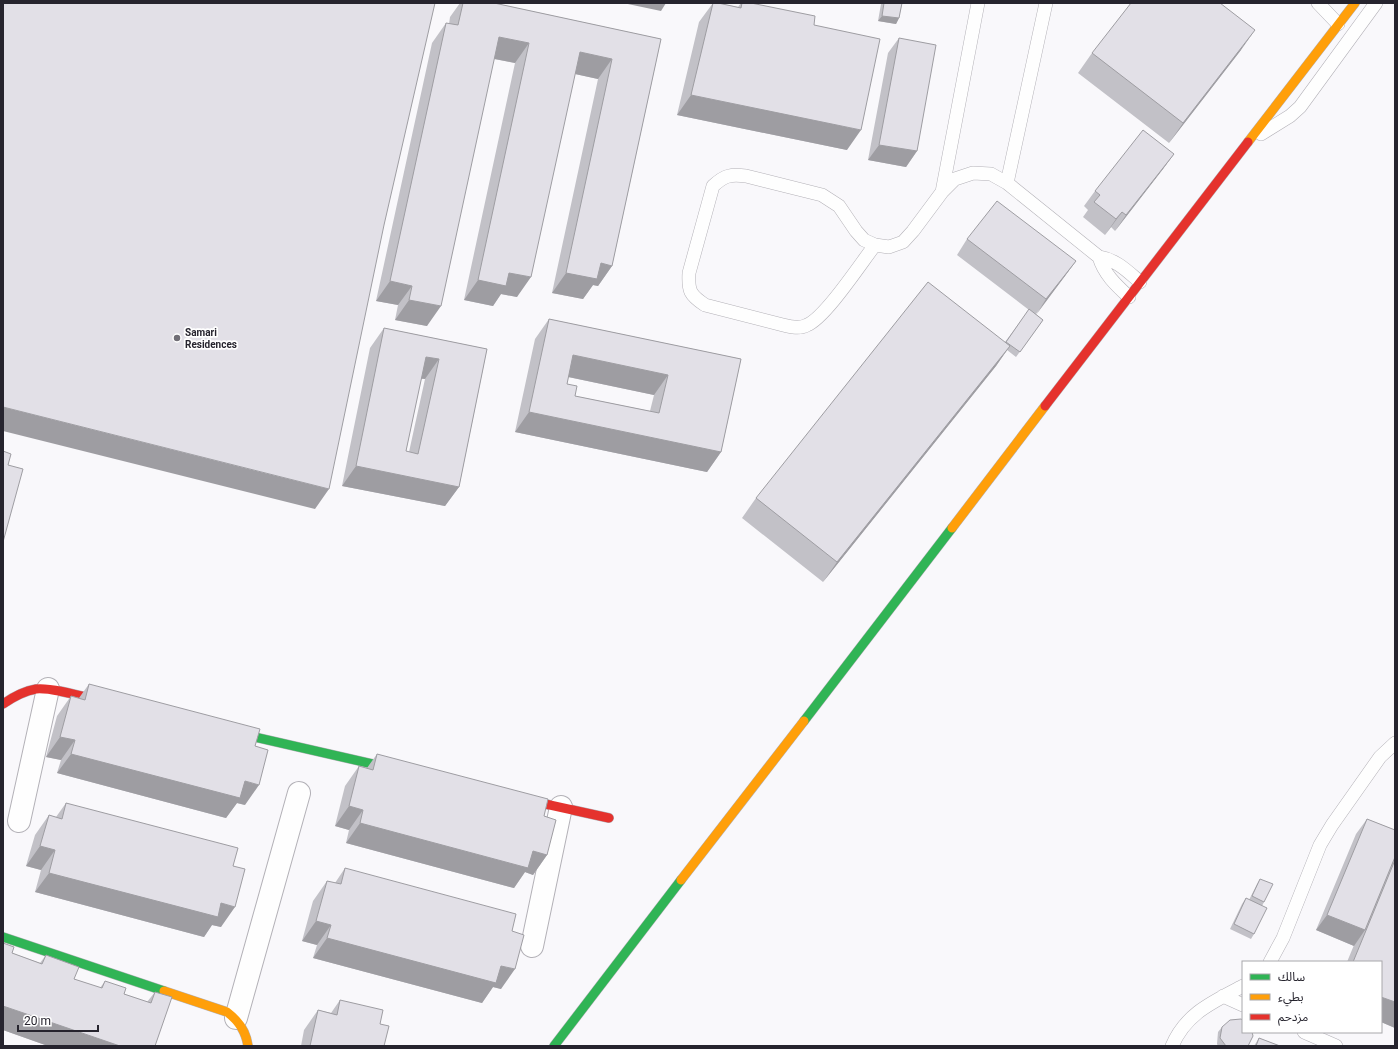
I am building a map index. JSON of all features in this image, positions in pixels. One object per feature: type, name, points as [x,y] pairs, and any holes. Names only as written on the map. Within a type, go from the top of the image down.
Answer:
[{"type":"street","points":[[554,1046],[1249,141],[1338,24],[1349,5]]},
{"type":"street","points":[[3,704],[14,696],[25,692],[36,689],[48,689],[120,706]]},
{"type":"street","points":[[19,821],[48,689]]},
{"type":"street","points":[[221,729],[406,772]]},
{"type":"street","points":[[236,1018],[299,793]]},
{"type":"street","points":[[507,795],[609,818]]},
{"type":"street","points":[[532,946],[561,807]]},
{"type":"street","points":[[3,937],[227,1012],[236,1018],[243,1028],[248,1038],[248,1046]]},
{"type":"lane","points":[[942,192],[978,3]]},
{"type":"lane","points":[[1007,183],[1046,3]]},
{"type":"lane","points":[[1318,3],[1338,24]]},
{"type":"lane","points":[[1249,141],[1290,116],[1300,107],[1376,3]]},
{"type":"lane","points":[[875,245],[827,308],[807,326],[789,326],[705,305],[694,298],[688,286],[689,273],[713,186],[722,177],[735,174],[822,195],[839,206],[864,240],[875,245],[889,247],[903,242],[942,192],[955,179],[973,173],[991,174],[1007,183],[1099,257],[1109,259],[1117,263],[1140,282]]},
{"type":"lane","points":[[1099,257],[1106,274],[1129,297]]},
{"type":"lane","points":[[1271,961],[1283,938],[1320,845],[1332,825],[1380,756],[1395,743]]},
{"type":"lane","points":[[1172,1046],[1178,1034],[1198,1012],[1223,996],[1242,986]]},
{"type":"lane","points":[[1223,996],[1242,1005]]},
{"type":"lane","points":[[1306,1033],[1336,1046]]},
{"type":"building","name":"Samari Residences","points":[[3,3],[435,3],[384,225],[329,489],[3,407]]},
{"type":"building","points":[[463,3],[494,3],[661,39],[612,266],[601,263],[597,279],[566,273],[612,59],[580,52],[531,277],[509,273],[506,286],[478,280],[529,43],[499,37],[441,306],[409,300],[412,286],[390,281],[446,23],[458,25]]},
{"type":"building","points":[[713,3],[741,8],[742,3],[751,3],[815,16],[814,25],[880,39],[861,130],[691,95]]},
{"type":"building","points":[[884,3],[902,3],[899,18],[882,16]]},
{"type":"building","points":[[1131,3],[1220,3],[1255,30],[1183,123],[1092,53]]},
{"type":"building","points":[[899,38],[936,45],[917,151],[879,145]]},
{"type":"building","points":[[1143,130],[1174,154],[1126,215],[1122,212],[1116,219],[1094,202],[1100,195],[1095,191]]},
{"type":"building","points":[[997,201],[1076,261],[1046,299],[967,239]]},
{"type":"building","points":[[928,282],[1010,346],[837,562],[756,498]]},
{"type":"building","points":[[1029,309],[1043,320],[1020,352],[1006,342]]},
{"type":"building","points":[[549,319],[741,359],[721,452],[529,412]],"holes":[[[573,355],[668,375],[659,413],[575,396],[577,386],[567,384]]]},
{"type":"building","points":[[384,328],[487,349],[459,487],[356,466]],"holes":[[[426,357],[439,359],[418,454],[406,451]]]},
{"type":"building","points":[[3,451],[11,454],[8,465],[23,469],[3,542]]},
{"type":"building","points":[[89,684],[260,729],[255,746],[268,750],[259,785],[245,781],[240,798],[71,754],[75,740],[60,737],[71,696],[85,700]]},
{"type":"building","points":[[377,754],[548,799],[544,816],[556,820],[547,855],[533,851],[528,868],[360,823],[363,810],[349,806],[359,766],[373,770]]},
{"type":"building","points":[[66,803],[238,848],[233,866],[245,869],[235,907],[221,903],[218,917],[49,873],[55,850],[40,846],[49,815],[62,819]]},
{"type":"building","points":[[1367,819],[1395,830],[1395,857],[1365,930],[1327,915]]},
{"type":"building","points":[[1395,860],[1395,1002],[1382,997],[1382,961],[1353,961]]},
{"type":"building","points":[[345,868],[516,914],[512,931],[524,935],[515,969],[501,966],[496,983],[327,938],[331,925],[316,921],[327,881],[341,884]]},
{"type":"building","points":[[1260,879],[1273,884],[1264,902],[1252,896]]},
{"type":"building","points":[[1246,898],[1267,908],[1254,934],[1234,924]]},
{"type":"building","points":[[3,943],[14,947],[12,953],[42,964],[46,955],[79,967],[74,979],[102,988],[105,981],[126,988],[124,994],[151,1003],[155,992],[172,997],[155,1046],[120,1046],[3,1006]]},
{"type":"building","points":[[340,1000],[383,1010],[380,1024],[389,1026],[384,1046],[310,1046],[318,1010],[337,1015]]},
{"type":"building","points":[[1230,1020],[1242,1020],[1242,1033],[1252,1033],[1253,1036],[1248,1046],[1226,1046],[1220,1038],[1222,1027]]},
{"type":"building","points":[[1259,1038],[1280,1046],[1256,1046]]},
{"type":"traffic: fast","points":[[804,721],[952,528]]},
{"type":"traffic: fast","points":[[228,731],[399,770]]},
{"type":"traffic: fast","points":[[554,1046],[681,880]]},
{"type":"traffic: fast","points":[[3,937],[164,991]]},
{"type":"traffic: slow","points":[[1248,142],[1355,3]]},
{"type":"traffic: slow","points":[[952,528],[1045,406]]},
{"type":"traffic: slow","points":[[681,880],[804,721]]},
{"type":"traffic: slow","points":[[164,991],[227,1012],[241,1027],[246,1036],[248,1046]]},
{"type":"traffic: jam","points":[[1045,406],[1248,142]]},
{"type":"traffic: jam","points":[[3,704],[23,693],[36,689],[62,691],[109,703]]},
{"type":"traffic: jam","points":[[518,798],[609,818]]},
{"type":"place","name":"Samari Residences","points":[[177,338]]}]
